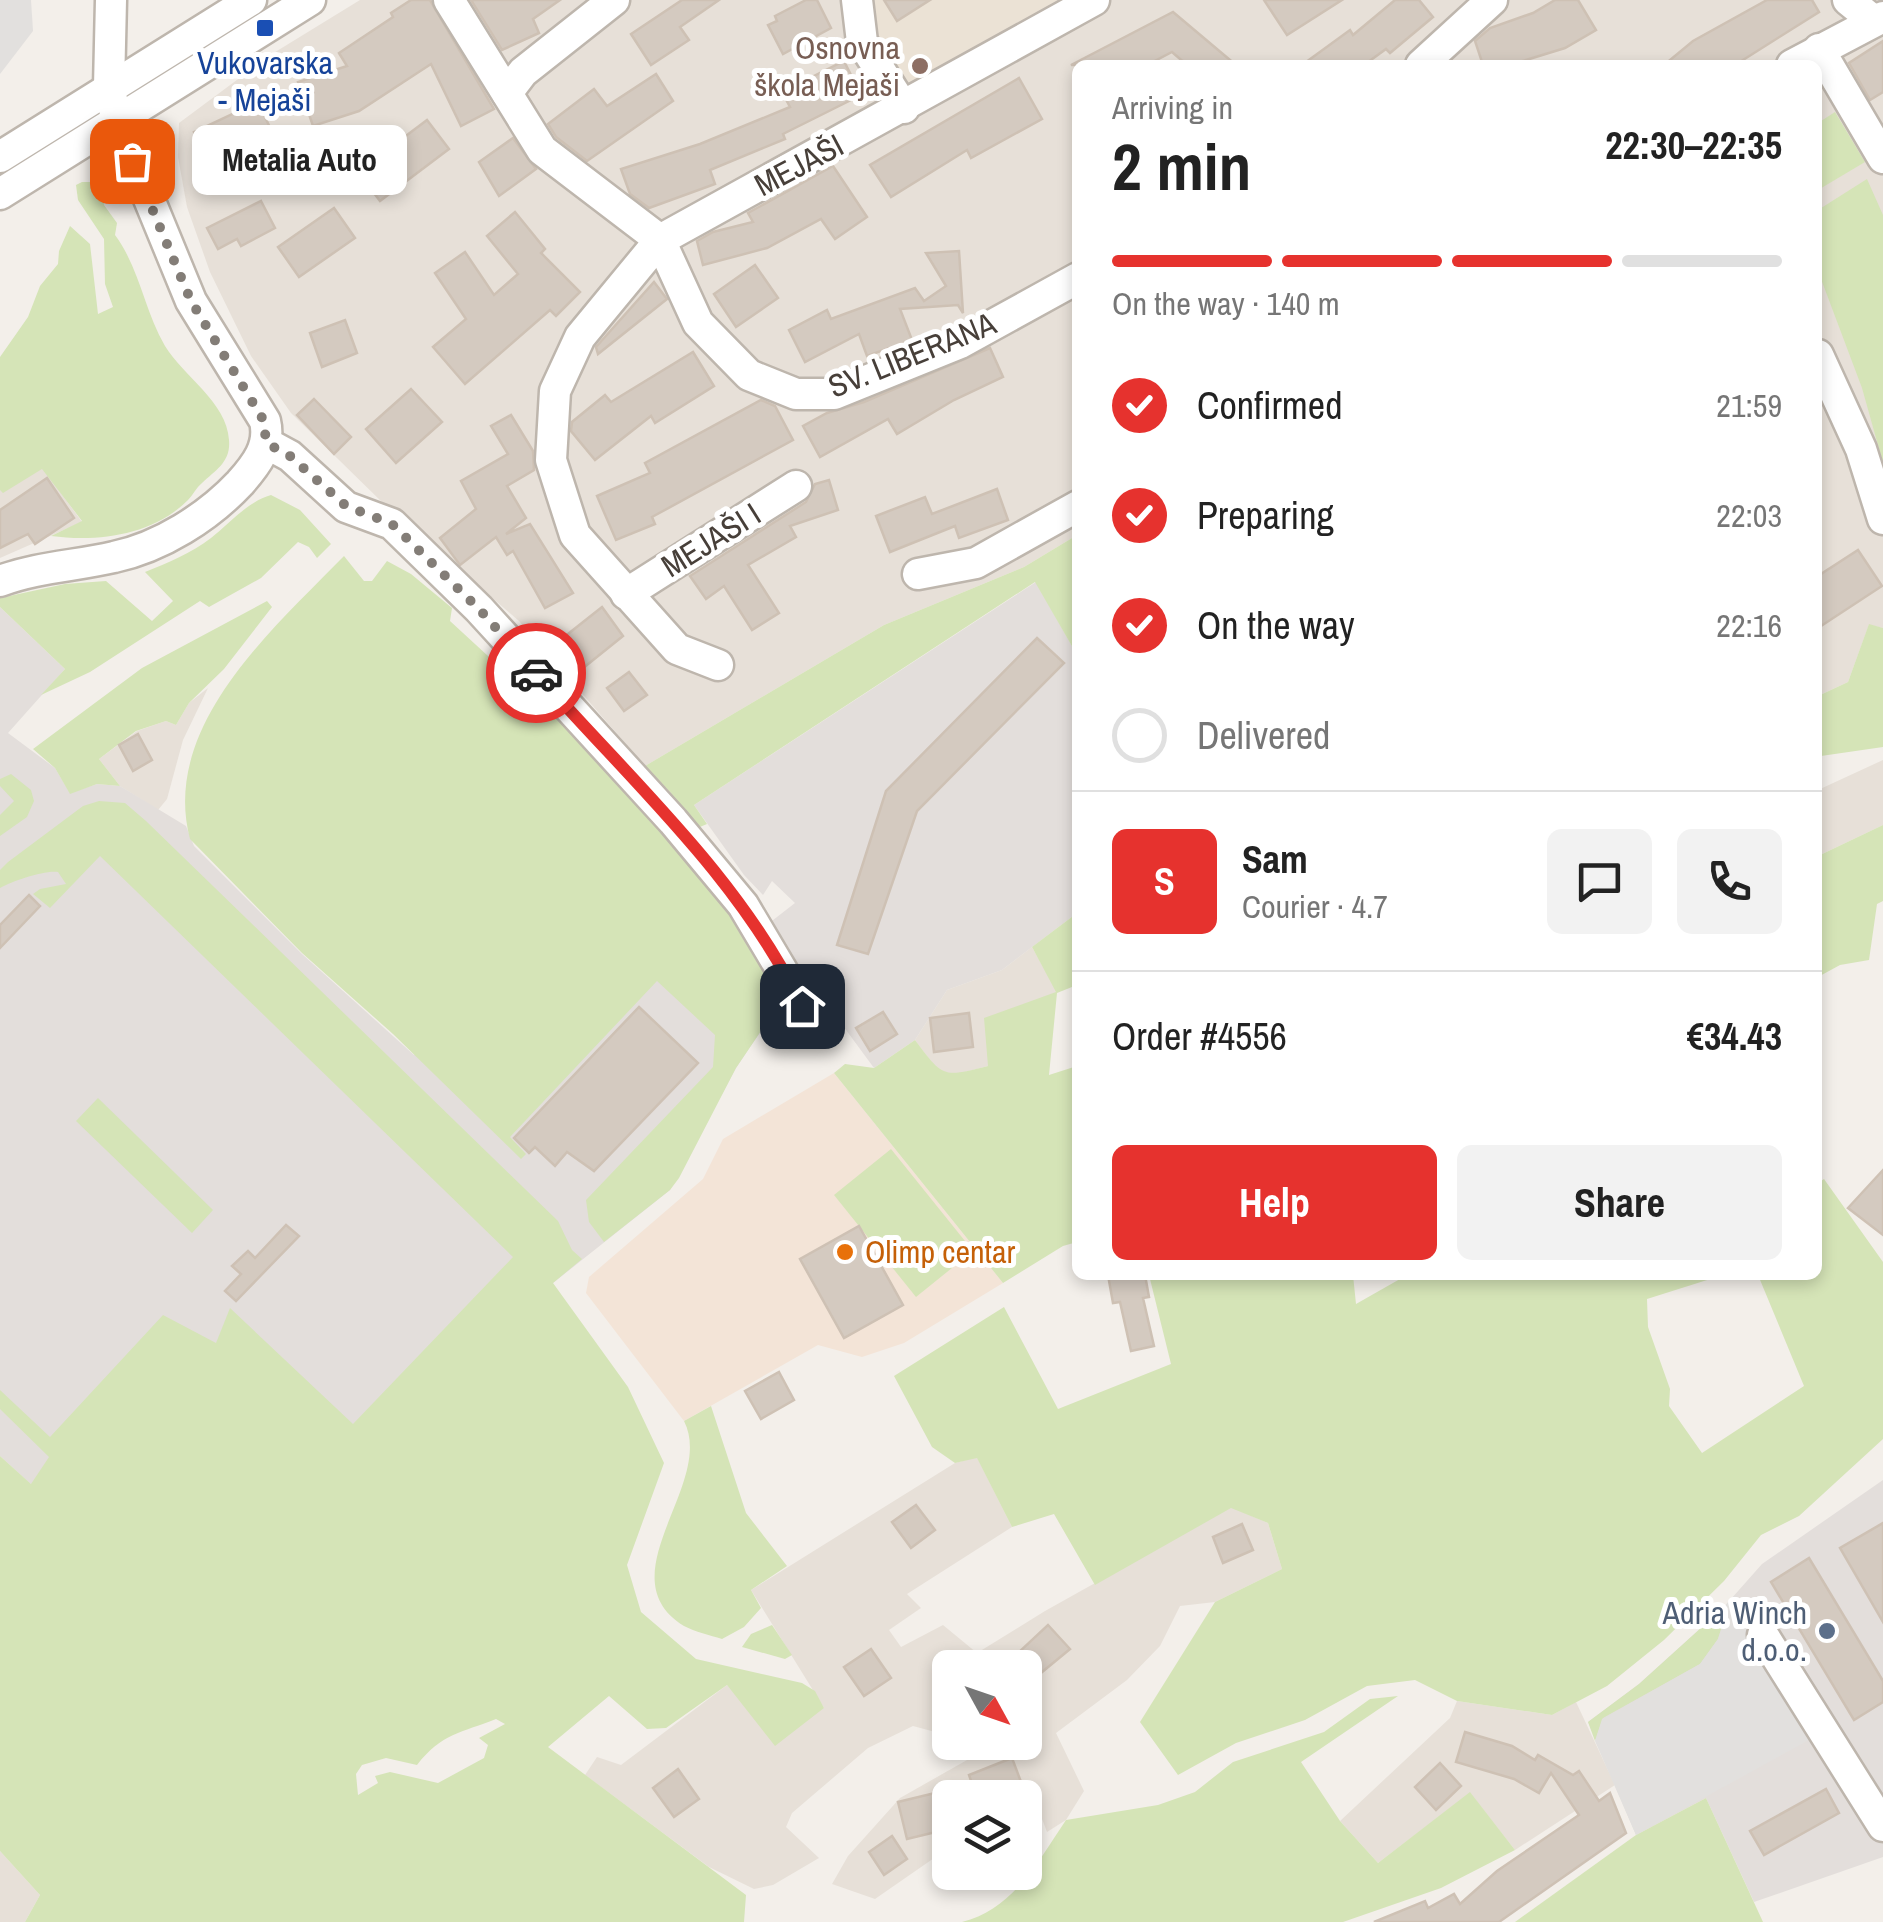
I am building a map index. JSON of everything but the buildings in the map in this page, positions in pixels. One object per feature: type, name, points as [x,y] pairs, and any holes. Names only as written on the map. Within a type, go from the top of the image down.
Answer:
[{"type":"street","points":[[0,581],[37,570],[119,556],[170,535],[228,496],[252,470],[266,443],[264,421],[191,301],[116,120],[109,87],[111,0]]},
{"type":"street","points":[[0,157],[251,0]]},
{"type":"street","points":[[0,194],[310,0]]},
{"type":"street","name":"SV. LIBERANA","points":[[449,0],[542,150],[660,240],[698,323],[749,375],[796,394],[834,394],[960,343],[1072,281]]},
{"type":"street","points":[[507,93],[523,72],[614,0]]},
{"type":"street","points":[[857,0],[862,42],[904,108]]},
{"type":"street","name":"MEJAŠI","points":[[660,240],[1094,0]]},
{"type":"street","points":[[1427,60],[1492,0]]},
{"type":"street","points":[[1848,0],[1879,19]]},
{"type":"street","points":[[1801,60],[1879,19]]},
{"type":"street","points":[[1820,49],[1883,158]]},
{"type":"street","points":[[660,240],[580,337],[555,391],[551,460],[575,535],[677,649],[718,665]]},
{"type":"street","points":[[1822,364],[1862,449],[1883,519]]},
{"type":"street","points":[[266,443],[290,456],[346,506],[392,524],[479,609],[673,821],[743,905],[802,1006]]},
{"type":"street","name":"MEJAŠI I","points":[[626,594],[796,486]]},
{"type":"street","points":[[918,574],[976,563],[1072,509]]},
{"type":"street","points":[[1762,1635],[1883,1826]]},
{"type":"shaded area","points":[[0,0],[31,0],[33,31],[0,74]]},
{"type":"shaded area","points":[[360,0],[1883,0],[1883,628],[1869,625],[1848,682],[1822,694],[1822,60],[1072,60],[1072,538],[1024,567],[884,625],[645,766],[519,621],[386,506],[291,413],[251,356],[210,272],[187,207],[178,157],[179,123],[272,54]]},
{"type":"shaded area","name":"Osnovna škola Mejaši","points":[[869,0],[1065,0],[905,90],[875,41]]},
{"type":"shaded area","points":[[0,428],[28,448],[82,522],[0,558]]},
{"type":"shaded area","points":[[1036,582],[1072,646],[1072,917],[1002,970],[947,990],[915,1040],[874,1068],[768,924],[795,903],[772,881],[763,895],[694,805]]},
{"type":"shaded area","points":[[0,607],[65,669],[8,733],[55,768],[70,793],[97,784],[120,786],[186,826],[194,846],[302,954],[414,1055],[670,837],[784,997],[736,1068],[670,1190],[553,1283],[181,1621],[0,1456]]},
{"type":"shaded area","points":[[208,688],[183,740],[167,799],[158,810],[120,786],[99,759],[137,731],[166,721],[176,725],[189,703]]},
{"type":"shaded area","points":[[1883,760],[1883,825],[1822,854],[1822,788]]},
{"type":"shaded area","points":[[1032,947],[1057,992],[988,1066],[950,1076],[938,1071],[915,1040],[947,990],[1002,970]]},
{"type":"shaded area","points":[[834,1073],[1003,1283],[904,1343],[862,1357],[818,1345],[684,1421],[586,1293],[589,1277],[703,1179],[723,1139]]},
{"type":"shaded area","points":[[977,1457],[1012,1527],[907,1594],[921,1608],[889,1630],[901,1647],[943,1625],[973,1650],[932,1650],[932,1731],[913,1726],[868,1748],[792,1813],[786,1827],[819,1858],[773,1885],[754,1889],[709,1867],[585,1775],[597,1757],[621,1765],[727,1685],[751,1712],[824,1708],[751,1590],[955,1463]]},
{"type":"shaded area","points":[[1883,1480],[1883,1857],[1754,1902],[1706,1798],[1636,1835],[1588,1722],[1639,1684],[1723,1608],[1762,1564]]},
{"type":"shaded area","points":[[1231,1507],[1268,1523],[1282,1569],[1215,1602],[1180,1606],[1160,1646],[1127,1680],[1056,1733],[1084,1791],[1066,1820],[1047,1832],[1042,1819],[1042,1780],[932,1780],[932,1859],[875,1899],[832,1884],[848,1856],[900,1798],[967,1760],[1042,1760],[1042,1650],[982,1650]]},
{"type":"shaded area","points":[[1735,1595],[1818,1735],[1636,1835],[1595,1741],[1602,1719],[1700,1664],[1718,1639],[1726,1614],[1723,1608]]},
{"type":"shaded area","points":[[1457,1701],[1552,1715],[1576,1702],[1615,1785],[1515,1850],[1470,1793],[1378,1863],[1340,1821],[1450,1718]]},
{"type":"shaded area","points":[[0,1851],[40,1895],[25,1922],[0,1922]]},
{"type":"green space","points":[[1835,112],[1865,162],[1822,188],[1822,120]]},
{"type":"green space","points":[[1867,179],[1883,215],[1883,463],[1862,388],[1822,282],[1822,207]]},
{"type":"green space","points":[[82,182],[106,190],[104,205],[117,223],[115,235],[158,332],[173,357],[213,401],[229,440],[222,465],[174,512],[141,529],[87,538],[51,536],[82,521],[42,469],[3,493],[0,490],[0,357],[28,317],[40,286],[58,264],[70,226],[90,244],[98,314],[113,307],[105,284],[104,239],[78,200],[76,185]]},
{"type":"green space","points":[[271,495],[300,510],[331,544],[317,558],[309,547],[298,542],[261,578],[209,607],[200,601],[90,672],[41,695],[65,669],[0,607],[0,598],[65,584],[106,581],[152,621],[173,601],[145,572],[195,548],[246,508]]},
{"type":"green space","points":[[1072,538],[1072,646],[1035,582],[694,805],[707,824],[695,829],[670,792],[645,766],[884,625],[1024,567]]},
{"type":"green space","points":[[344,556],[364,581],[372,581],[387,561],[411,574],[452,608],[450,621],[589,749],[707,881],[784,997],[736,1068],[679,1178],[670,1190],[604,1242],[589,1222],[586,1200],[713,1067],[715,1035],[657,981],[510,1137],[526,1154],[521,1159],[393,1034],[302,953],[190,839],[185,797],[192,757],[207,719],[257,647]]},
{"type":"green space","points":[[267,601],[272,607],[224,669],[189,703],[176,725],[166,721],[136,731],[99,759],[120,786],[97,784],[70,794],[55,768],[33,749],[142,668]]},
{"type":"green space","points":[[1869,624],[1883,628],[1883,747],[1822,756],[1822,694],[1848,682]]},
{"type":"green space","points":[[11,774],[31,790],[34,801],[27,817],[0,836],[0,815],[14,801],[0,786],[0,779]]},
{"type":"green space","points":[[99,801],[125,803],[146,821],[558,1221],[572,1250],[582,1259],[553,1283],[628,1387],[664,1463],[627,1565],[641,1612],[696,1659],[802,1683],[815,1691],[824,1708],[775,1746],[727,1685],[666,1728],[647,1729],[609,1696],[548,1747],[746,1895],[744,1922],[25,1922],[40,1895],[0,1851],[0,1456],[31,1484],[49,1457],[0,1409],[0,1390],[50,1437],[163,1315],[216,1343],[230,1308],[353,1424],[513,1257],[100,856],[50,908],[33,894],[66,884],[58,872],[0,888],[0,870],[8,862],[83,806]],"holes":[[[496,1719],[505,1724],[479,1738],[488,1745],[484,1758],[438,1783],[390,1772],[375,1776],[378,1783],[358,1795],[356,1774],[362,1765],[386,1758],[417,1765],[435,1746],[453,1735]]]},
{"type":"green space","points":[[1883,825],[1883,901],[1877,904],[1869,960],[1840,965],[1822,975],[1822,854]]},
{"type":"green space","points":[[1072,917],[1072,987],[1057,993],[1049,1075],[1072,1068],[1072,1243],[1003,1283],[834,1073],[845,1064],[874,1068],[915,1040],[945,1071],[988,1066],[984,1018],[1056,992],[1032,947]]},
{"type":"green space","points":[[98,1098],[213,1210],[192,1233],[76,1121]]},
{"type":"green space","points":[[891,1149],[973,1251],[916,1297],[834,1195]]},
{"type":"green space","points":[[1822,1180],[1883,1262],[1883,1439],[1799,1516],[1761,1535],[1724,1581],[1664,1640],[1607,1686],[1552,1715],[1457,1701],[1415,1680],[1367,1686],[1305,1720],[1236,1743],[1178,1775],[1140,1722],[1215,1602],[1282,1569],[1268,1523],[1231,1508],[1095,1585],[1054,1514],[1012,1527],[977,1458],[955,1463],[932,1447],[894,1376],[1004,1307],[1058,1409],[1171,1364],[1150,1280],[1354,1280],[1356,1304],[1398,1280],[1707,1280],[1647,1299],[1648,1327],[1670,1389],[1669,1406],[1702,1453],[1804,1386],[1760,1280],[1822,1280]]},
{"type":"green space","points":[[711,1406],[746,1513],[787,1566],[751,1590],[761,1608],[744,1627],[722,1639],[684,1626],[662,1605],[655,1582],[657,1556],[686,1473],[690,1446],[684,1421]]},
{"type":"green space","points":[[1723,1608],[1726,1614],[1718,1639],[1700,1664],[1603,1718],[1595,1741],[1588,1722],[1639,1684]]},
{"type":"green space","points":[[772,1625],[792,1655],[785,1659],[742,1647],[751,1634]]},
{"type":"green space","points":[[1398,1696],[1301,1762],[1340,1821],[1378,1863],[1470,1792],[1515,1850],[1441,1888],[1343,1922],[962,1922],[996,1907],[1015,1890],[1042,1890],[1042,1856],[1066,1820],[1158,1805],[1195,1792],[1233,1762],[1324,1732],[1370,1699]]},
{"type":"green space","points":[[1706,1798],[1763,1922],[1515,1922],[1636,1835]]},
{"type":"way so far","points":[[132,161],[191,301],[264,421],[266,443],[290,456],[346,506],[392,524],[479,609],[536,673]]},
{"type":"place","name":"Vukovarska - Mejaši","points":[[265,28]]},
{"type":"place","name":"Osnovna škola Mejaši","points":[[920,66]]},
{"type":"place","name":"Metalia Auto","points":[[132,161]]},
{"type":"place","name":"Olimp centar","points":[[845,1252]]},
{"type":"place","name":"Adria Winch d.o.o.","points":[[1827,1631]]},
{"type":"route","points":[[536,673],[673,821],[743,905],[802,1006]]}]
